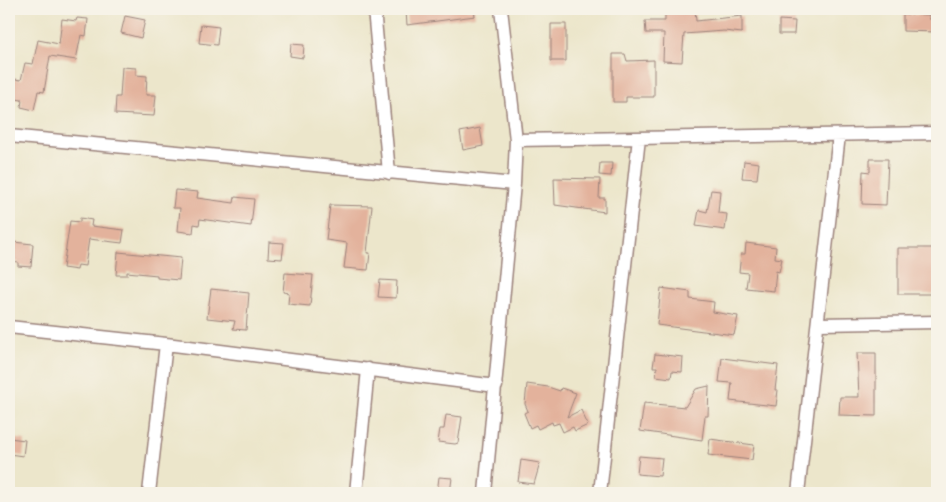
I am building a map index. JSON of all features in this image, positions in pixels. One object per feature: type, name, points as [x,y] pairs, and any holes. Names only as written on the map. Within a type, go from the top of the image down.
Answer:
[{"type":"street","points":[[374,9],[389,173]]},
{"type":"street","points":[[485,493],[514,184],[516,140],[500,9]]},
{"type":"street","points":[[516,140],[937,134]]},
{"type":"street","points":[[798,493],[840,135]]},
{"type":"street","points":[[9,136],[514,184]]},
{"type":"street","points":[[600,493],[639,138]]},
{"type":"street","points":[[819,324],[937,322]]},
{"type":"street","points":[[9,327],[166,344],[496,386]]},
{"type":"street","points":[[149,493],[166,344]]},
{"type":"street","points":[[356,493],[368,369]]},
{"type":"building","points":[[422,9],[474,9],[475,16],[407,25],[406,11]]},
{"type":"building","points":[[668,9],[695,9],[696,21],[742,16],[742,33],[724,31],[684,34],[682,62],[663,61],[664,33],[646,33],[645,21],[665,21],[665,12],[668,12]]},
{"type":"building","points":[[903,14],[929,15],[929,19],[937,19],[937,32],[903,31]]},
{"type":"building","points":[[125,16],[145,20],[141,38],[121,33]]},
{"type":"building","points":[[77,18],[88,19],[86,36],[81,35],[76,60],[50,56],[44,92],[38,91],[34,110],[21,107],[22,100],[9,98],[9,78],[21,80],[25,63],[33,64],[38,40],[59,44],[62,19],[76,21]]},
{"type":"building","points":[[779,20],[795,21],[794,34],[779,34]]},
{"type":"building","points":[[551,24],[566,24],[566,61],[551,61]]},
{"type":"building","points":[[201,25],[219,27],[217,45],[199,43]]},
{"type":"building","points":[[291,44],[304,45],[303,58],[290,56]]},
{"type":"building","points":[[613,54],[625,54],[627,61],[654,60],[654,97],[626,97],[626,102],[613,102]]},
{"type":"building","points":[[122,67],[136,68],[136,75],[147,76],[146,95],[156,95],[154,116],[115,114],[116,97],[120,97]]},
{"type":"building","points":[[480,128],[483,146],[463,150],[460,132]]},
{"type":"building","points":[[870,159],[888,159],[886,205],[862,204],[863,171],[870,172]]},
{"type":"building","points":[[744,161],[759,163],[757,179],[742,178]]},
{"type":"building","points":[[600,163],[612,163],[611,176],[599,175]]},
{"type":"building","points":[[554,178],[600,179],[599,198],[605,198],[605,212],[555,205]]},
{"type":"building","points":[[175,190],[198,192],[197,198],[234,203],[235,197],[254,199],[251,226],[200,219],[199,225],[194,224],[193,233],[178,231],[180,208],[173,208]]},
{"type":"building","points":[[711,190],[720,191],[718,213],[727,214],[725,230],[696,226],[699,210],[707,212]]},
{"type":"building","points":[[330,205],[372,206],[367,253],[370,253],[368,270],[344,268],[347,243],[326,240]]},
{"type":"building","points":[[80,218],[92,220],[91,226],[124,230],[122,243],[89,239],[85,266],[78,265],[77,270],[63,268],[70,221],[80,222]]},
{"type":"building","points":[[13,242],[33,244],[31,267],[18,266],[18,262],[11,261]]},
{"type":"building","points":[[269,242],[284,243],[282,259],[268,258]]},
{"type":"building","points":[[746,243],[776,247],[775,258],[782,259],[779,272],[776,271],[774,291],[746,288],[748,273],[739,272],[741,254],[745,254]]},
{"type":"building","points":[[898,248],[937,248],[937,294],[898,294]]},
{"type":"building","points":[[118,252],[181,258],[179,280],[157,278],[157,275],[127,272],[127,275],[116,275]]},
{"type":"building","points":[[285,273],[313,275],[310,306],[288,304],[289,293],[283,292]]},
{"type":"building","points":[[380,280],[397,281],[396,298],[378,297]]},
{"type":"building","points":[[661,288],[690,292],[690,299],[714,302],[713,312],[738,316],[734,335],[657,325]]},
{"type":"building","points":[[211,289],[249,293],[246,330],[233,329],[235,321],[207,318]]},
{"type":"building","points":[[857,353],[876,353],[876,416],[839,415],[840,397],[859,397]]},
{"type":"building","points":[[655,354],[683,357],[682,372],[672,371],[671,378],[656,376],[657,367],[653,367]]},
{"type":"building","points":[[722,358],[778,365],[775,390],[778,390],[776,406],[730,401],[732,383],[719,382]]},
{"type":"building","points":[[527,384],[560,391],[561,388],[576,393],[567,417],[581,410],[588,425],[575,431],[573,427],[563,432],[559,423],[553,425],[552,422],[538,429],[536,425],[530,428],[524,413],[528,411],[525,404]]},
{"type":"building","points":[[709,386],[708,416],[705,416],[702,440],[640,431],[644,403],[685,407],[696,389]]},
{"type":"building","points":[[446,415],[462,417],[458,443],[438,442],[440,429],[444,429]]},
{"type":"building","points":[[9,438],[25,440],[23,456],[9,454]]},
{"type":"building","points":[[710,439],[754,445],[752,460],[708,455]]},
{"type":"building","points":[[639,456],[662,458],[660,476],[637,474]]},
{"type":"building","points":[[521,460],[540,463],[534,484],[518,482]]},
{"type":"building","points":[[439,477],[452,478],[450,493],[437,493]]}]
